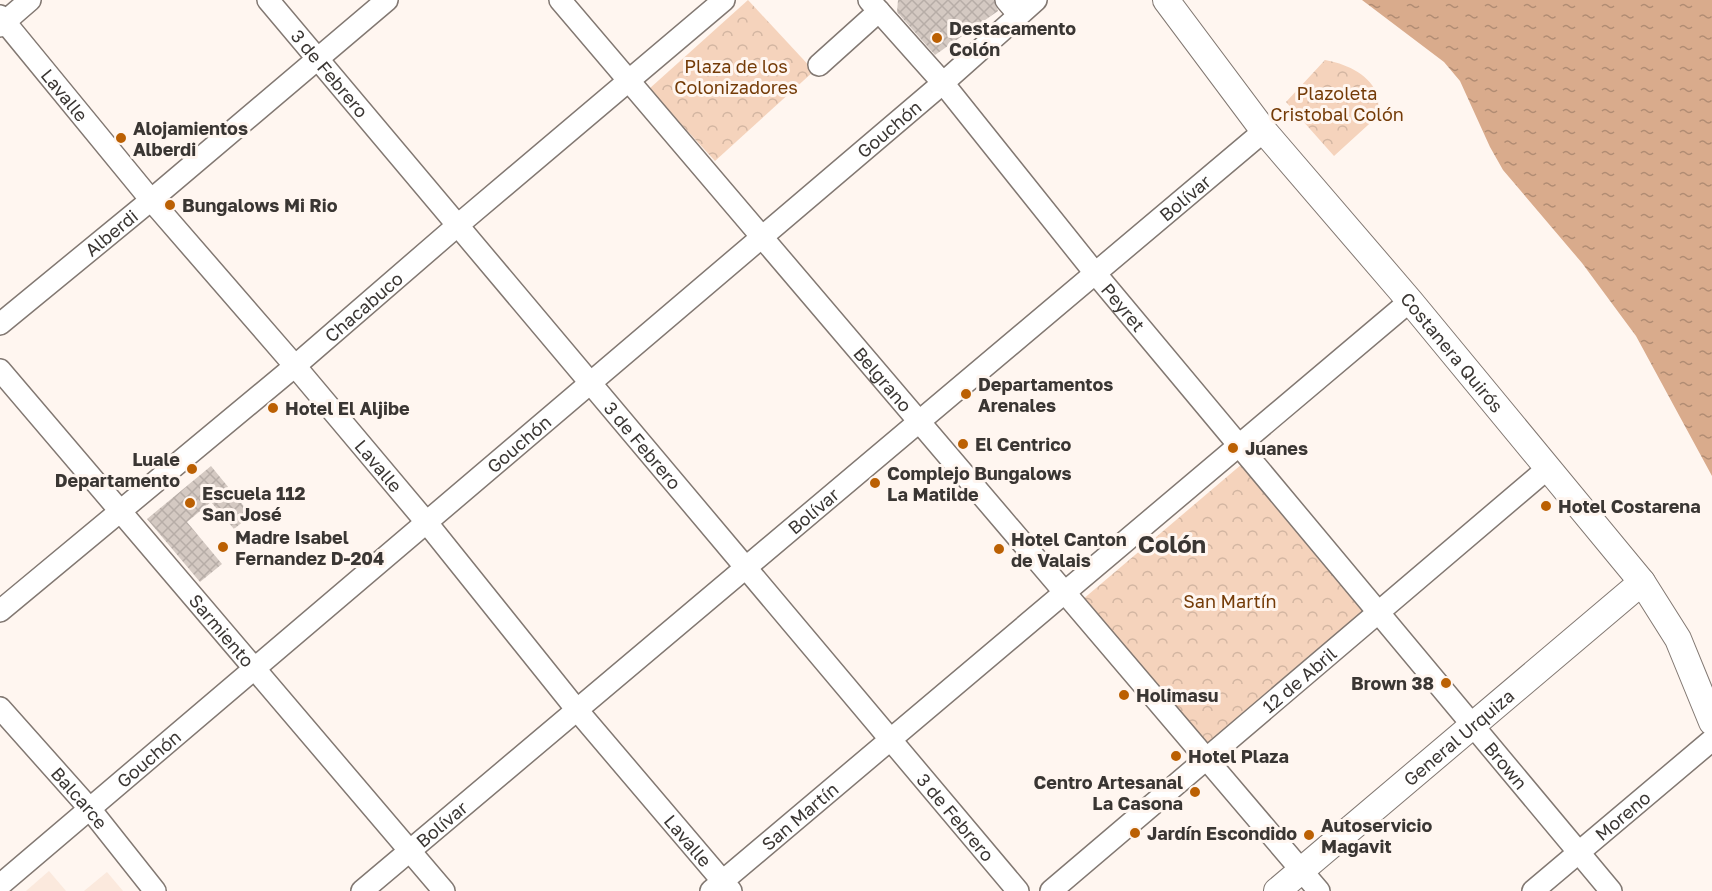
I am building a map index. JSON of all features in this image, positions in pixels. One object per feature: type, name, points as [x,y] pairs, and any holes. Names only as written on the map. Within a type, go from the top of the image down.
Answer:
[{"type":"main road","name":"Costanera Quirós","points":[[1166,0],[1264,131],[1410,301],[1642,582],[1678,639],[1712,722]]},
{"type":"main road","name":"General Urquiza","points":[[1277,891],[1642,582]]},
{"type":"street","points":[[2,21],[30,0]]},
{"type":"street","name":"3 de Febrero","points":[[268,0],[1018,891]]},
{"type":"street","name":"Alberdi","points":[[0,324],[151,200],[387,0]]},
{"type":"street","name":"Belgrano","points":[[560,0],[1318,891]]},
{"type":"street","name":"Chacabuco","points":[[0,611],[295,366],[724,0]]},
{"type":"street","name":"Gouchón","points":[[0,885],[943,83],[1013,7],[1036,0]]},
{"type":"street","points":[[819,65],[875,5]]},
{"type":"street","name":"Peyret","points":[[875,5],[943,83],[1095,273],[1378,612]]},
{"type":"street","name":"Lavalle","points":[[2,21],[151,200],[427,523],[721,888]]},
{"type":"street","name":"Bolívar","points":[[362,891],[1264,131]]},
{"type":"street","name":"San Martín","points":[[721,888],[891,739],[1410,301]]},
{"type":"street","name":"Sarmiento","points":[[0,370],[444,891]]},
{"type":"street","name":"12 de Abril","points":[[1051,891],[1548,468]]},
{"type":"street","name":"Brown","points":[[1378,612],[1611,891]]},
{"type":"street","name":"Balcarce","points":[[0,708],[90,809],[155,891]]},
{"type":"street","name":"Moreno","points":[[1533,891],[1712,741]]},
{"type":"shaded area","points":[[49,871],[66,891],[26,891]]},
{"type":"shaded area","points":[[107,872],[123,891],[84,891]]},
{"type":"green space","name":"Plaza de los Colonizadores","points":[[748,0],[814,71],[715,161],[649,89]]},
{"type":"green space","name":"Plazoleta Cristobal Colón","points":[[1325,60],[1347,66],[1361,74],[1372,85],[1378,100],[1379,115],[1334,156],[1286,102]]},
{"type":"green space","name":"San Martín","points":[[1242,464],[1366,613],[1207,746],[1082,600]]},
{"type":"water","points":[[1362,0],[1712,0],[1712,476],[1636,336],[1582,263],[1503,170],[1460,81],[1444,62]]},
{"type":"building","name":"Destacamento Colón","points":[[898,0],[994,0],[998,11],[935,55],[897,12]]},
{"type":"building","points":[[211,466],[251,515],[234,529],[211,502],[187,522],[222,564],[200,582],[147,519]]},
{"type":"place","name":"Destacamento Colón","points":[[937,38]]},
{"type":"place","name":"Alojamientos Alberdi","points":[[121,138]]},
{"type":"place","name":"Bungalows Mi Rio","points":[[170,205]]},
{"type":"place","name":"Departamentos Arenales","points":[[966,394]]},
{"type":"place","name":"Hotel El Aljibe","points":[[273,408]]},
{"type":"place","name":"El Centrico","points":[[963,444]]},
{"type":"place","name":"Juanes","points":[[1233,448]]},
{"type":"place","name":"Luale Departamento","points":[[192,469]]},
{"type":"place","name":"Complejo Bungalows La Matilde","points":[[875,483]]},
{"type":"place","name":"Escuela 112 San José","points":[[190,503]]},
{"type":"place","name":"Hotel Costarena","points":[[1546,506]]},
{"type":"place","name":"Madre Isabel Fernandez D-204","points":[[223,547]]},
{"type":"place","name":"Hotel Canton de Valais","points":[[999,549]]},
{"type":"place","name":"Brown 38","points":[[1446,683]]},
{"type":"place","name":"Holimasu","points":[[1124,695]]},
{"type":"place","name":"Hotel Plaza","points":[[1176,756]]},
{"type":"place","name":"Centro Artesanal La Casona","points":[[1195,792]]},
{"type":"place","name":"Jardín Escondido","points":[[1135,833]]},
{"type":"place","name":"Autoservicio Magavit","points":[[1309,835]]},
{"type":"district","name":"Colón","points":[[1172,543]]}]
